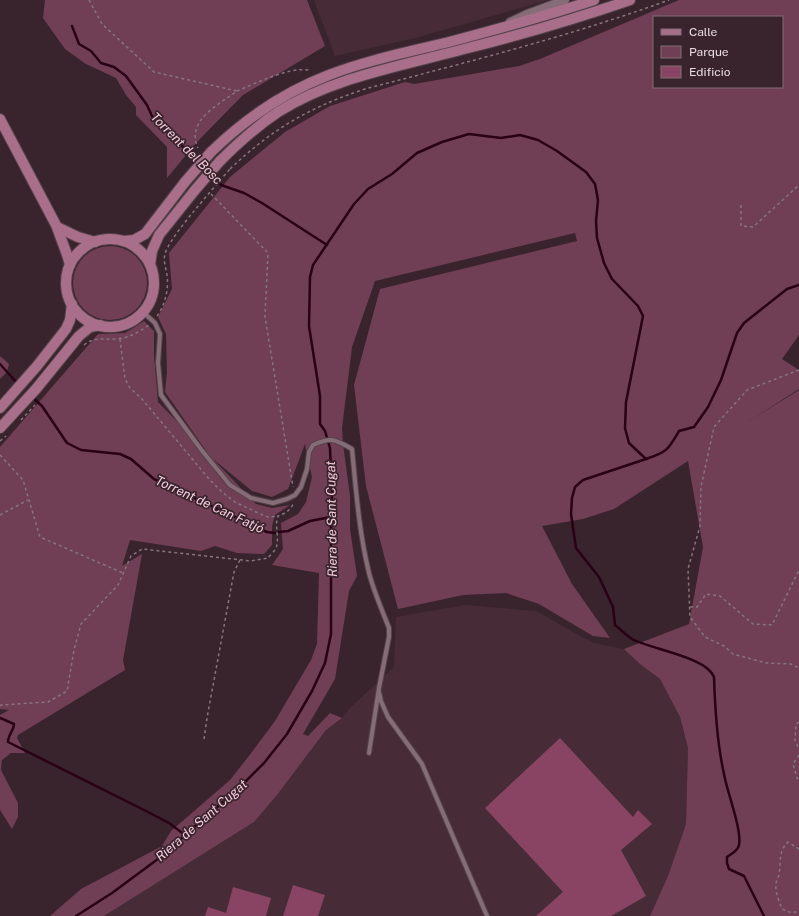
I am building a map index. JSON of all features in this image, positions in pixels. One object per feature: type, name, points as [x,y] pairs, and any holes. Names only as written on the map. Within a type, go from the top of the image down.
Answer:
[{"type":"main road","points":[[100,325],[84,317],[78,312],[72,304],[67,289],[70,265],[80,251],[95,242],[114,239],[124,241],[134,240],[145,234],[185,182],[211,152],[234,130],[264,108],[280,98],[330,75],[493,30],[594,0]]},
{"type":"main road","points":[[150,265],[152,251],[159,235],[220,161],[249,134],[295,103],[329,87],[364,76],[541,28],[630,0]]},
{"type":"main road","points":[[0,119],[57,227],[70,265]]},
{"type":"main road","points":[[57,227],[78,237],[95,242]]},
{"type":"main road","points":[[0,428],[32,393],[84,330],[100,325],[120,325],[136,318],[143,312],[152,296],[154,278],[150,265],[140,251],[124,241]]},
{"type":"main road","points":[[0,408],[34,371],[61,337],[68,325],[72,304]]},
{"type":"street","points":[[493,30],[527,14],[565,0]]},
{"type":"lane","points":[[143,312],[155,323],[160,334],[158,363],[161,395],[203,452],[230,485],[251,498],[273,503],[288,499],[295,495],[300,487],[308,468],[309,452],[313,445],[319,442],[336,439],[352,449],[365,553],[370,575],[389,628],[389,637],[378,688],[369,753]]},
{"type":"lane","points":[[378,688],[381,702],[388,717],[422,764],[487,916]]},
{"type":"path","points":[[90,0],[102,24],[154,72],[237,91]]},
{"type":"path","points":[[157,316],[164,301],[167,289],[168,280],[164,259],[165,253],[174,238],[204,199],[230,170],[258,144],[282,126],[341,97],[365,89],[549,40],[605,23],[669,0]]},
{"type":"path","points":[[198,148],[195,140],[196,129],[202,118],[210,109],[237,91],[289,72],[304,69],[310,72]]},
{"type":"path","points":[[741,205],[741,226],[753,227],[799,185]]},
{"type":"path","points":[[211,194],[268,253],[265,317],[295,495]]},
{"type":"path","points":[[81,348],[88,342],[95,339],[120,339],[134,335],[149,325]]},
{"type":"path","points":[[120,339],[125,379],[130,388],[142,399],[209,479],[222,492],[235,502],[268,517],[285,514],[292,508],[295,501]]},
{"type":"path","points":[[799,370],[747,390],[714,427],[701,487],[700,526],[688,569],[690,617],[705,637],[724,646],[733,654],[766,663],[791,664],[799,668]]},
{"type":"path","points":[[0,455],[23,480],[40,537],[124,573]]},
{"type":"path","points":[[0,515],[29,500]]},
{"type":"path","points":[[1,706],[48,702],[67,691],[74,650],[81,624],[118,585],[131,556],[142,549],[251,561],[268,558],[276,548],[278,536],[276,521],[278,516]]},
{"type":"path","points":[[204,739],[234,572],[240,560]]},
{"type":"path","points":[[690,607],[697,607],[706,594],[720,596],[753,624],[772,625],[799,570]]},
{"type":"path","points":[[799,722],[796,724],[795,740],[799,749]]},
{"type":"path","points":[[799,756],[793,764],[799,780]]},
{"type":"path","points":[[799,849],[788,842],[784,846],[781,852],[779,874],[776,884],[778,899],[782,909],[792,913],[799,911]]},
{"type":"shaded area","points":[[314,0],[548,0],[419,37],[335,56]]},
{"type":"shaded area","points":[[465,605],[536,611],[593,643],[624,649],[640,664],[660,679],[680,717],[688,748],[686,824],[668,876],[650,916],[104,916],[254,822],[277,795],[326,730],[342,718],[351,707],[394,667],[396,617]]},
{"type":"green space","points":[[45,0],[307,0],[325,46],[243,95],[196,143],[167,178],[167,147],[136,115],[136,107],[126,95],[116,78],[86,64],[65,49],[43,18]]},
{"type":"green space","points":[[679,0],[799,0],[799,335],[782,359],[799,370],[799,389],[749,421],[799,390],[799,916],[650,916],[668,876],[686,824],[688,748],[680,717],[660,679],[640,664],[624,649],[689,624],[703,547],[688,461],[614,509],[583,519],[542,526],[572,584],[610,638],[593,636],[539,604],[506,593],[463,595],[398,609],[366,486],[354,385],[380,289],[577,241],[575,233],[375,281],[352,347],[342,428],[350,496],[350,529],[357,576],[349,591],[335,679],[303,734],[308,736],[330,713],[342,718],[326,730],[277,795],[254,822],[104,916],[50,916],[81,889],[162,846],[171,831],[230,780],[275,721],[311,660],[317,644],[319,573],[272,565],[283,549],[281,523],[298,514],[306,502],[312,477],[305,444],[288,489],[272,497],[252,491],[213,459],[256,504],[272,508],[290,505],[275,515],[272,526],[272,545],[264,554],[237,553],[215,546],[201,551],[130,540],[122,566],[142,554],[123,660],[125,670],[18,735],[17,738],[25,753],[11,753],[2,760],[1,770],[18,803],[18,817],[12,829],[0,810],[0,715],[9,710],[0,709],[0,447],[98,334],[125,333],[144,321],[154,331],[154,356],[158,402],[207,452],[165,392],[167,372],[166,334],[158,317],[172,289],[169,253],[230,177],[285,132],[330,106],[405,82],[414,84],[519,66],[540,59]]},
{"type":"green space","points":[[110,246],[124,249],[136,257],[144,269],[147,283],[144,297],[136,309],[124,317],[110,320],[96,317],[84,309],[76,297],[73,283],[76,269],[84,257],[96,249]]},
{"type":"green space","points":[[0,356],[9,364],[7,372],[0,379]]},
{"type":"building","points":[[560,738],[633,817],[638,810],[652,824],[621,850],[646,896],[611,916],[536,916],[563,892],[485,808]]},
{"type":"building","points":[[293,885],[325,895],[318,916],[283,916]]},
{"type":"building","points":[[233,887],[271,898],[266,916],[205,916],[208,907],[226,913]]},
{"type":"waterway","name":"Torrent del Bosc","points":[[72,26],[79,44],[91,51],[101,63],[114,67],[126,76],[147,105],[152,116],[199,163]]},
{"type":"waterway","name":"Riera de Sant Cugat","points":[[76,916],[112,893],[166,853],[238,789],[264,763],[287,734],[312,691],[325,663],[331,634],[332,495],[330,448],[325,431],[320,424],[320,396],[309,326],[310,277],[313,265],[354,204],[368,189],[392,174],[417,153],[442,142],[469,134],[501,138],[520,135],[538,140],[557,151],[586,172],[595,184],[598,200],[596,221],[597,238],[604,263],[612,279],[638,306],[643,316],[626,402],[625,428],[629,443],[646,459],[666,450],[679,431],[694,427],[708,407],[721,380],[737,333],[744,323],[787,289],[799,285]]},
{"type":"waterway","name":"Torrent del Bosc","points":[[211,175],[221,185],[244,193],[262,203],[327,245]]},
{"type":"waterway","name":"Torrent de Can Fatjó","points":[[0,364],[18,384]]},
{"type":"waterway","name":"Torrent de Can Fatjó","points":[[32,397],[42,406],[67,443],[81,450],[120,454],[131,459],[154,479],[267,532],[275,533]]},
{"type":"waterway","points":[[646,459],[583,480],[575,487],[572,498],[571,514],[576,548],[599,577],[613,607],[615,625],[632,639],[640,643],[677,654],[701,664],[709,670],[714,677],[718,738],[726,782],[739,838],[739,845],[737,849],[727,857],[727,863],[729,869],[744,876],[764,916]]},
{"type":"waterway","name":"Torrent de Can Fatjó","points":[[279,532],[288,531],[310,521],[331,517]]},
{"type":"waterway","points":[[0,718],[14,724],[8,742],[169,823],[185,835]]}]
